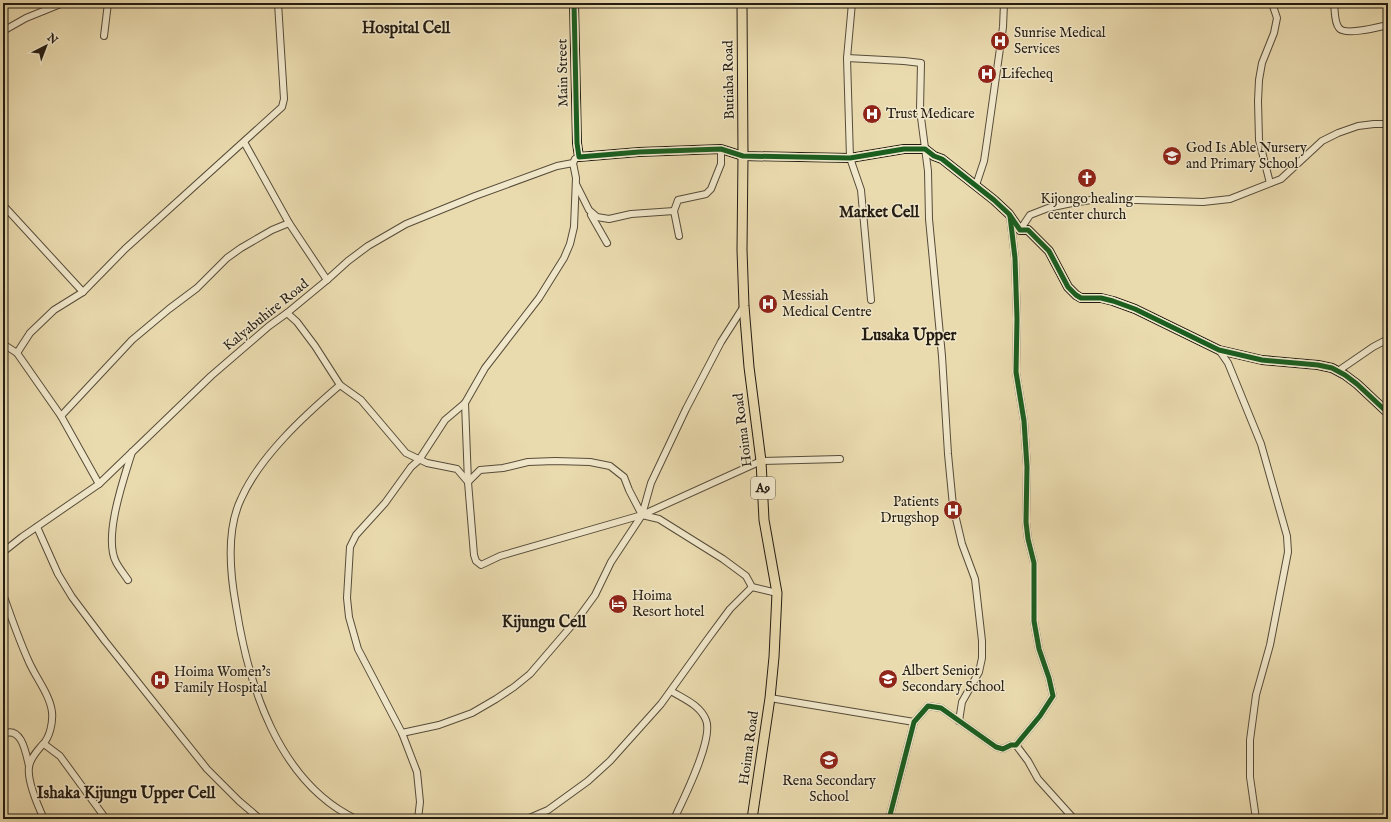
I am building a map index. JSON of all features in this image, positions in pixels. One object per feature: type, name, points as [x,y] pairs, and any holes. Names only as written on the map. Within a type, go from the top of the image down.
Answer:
[{"type":"main road","name":"Butiaba Road","points":[[742,3],[744,156]]},
{"type":"main road","name":"Hoima Road","points":[[744,156],[742,250],[744,306],[762,461],[764,520],[777,593],[774,657],[770,698],[752,819]]},
{"type":"street","points":[[3,31],[26,18],[63,3]]},
{"type":"street","points":[[104,36],[108,3]]},
{"type":"street","points":[[17,353],[30,333],[54,310],[83,292],[125,249],[282,107],[284,104],[278,3]]},
{"type":"street","name":"Main Street","points":[[574,3],[577,143],[576,160]]},
{"type":"street","points":[[852,3],[847,58],[850,158],[861,190],[871,300]]},
{"type":"street","points":[[976,185],[984,161],[1003,27],[1004,3]]},
{"type":"street","points":[[1270,183],[1260,140],[1258,100],[1262,63],[1274,33],[1277,18],[1272,3]]},
{"type":"street","points":[[1334,3],[1338,28],[1341,30],[1348,31],[1367,29],[1388,25]]},
{"type":"street","points":[[847,58],[921,63],[920,110],[928,171],[929,219],[942,356],[953,506],[962,544],[975,579],[982,641],[982,658],[979,672],[962,702],[959,721]]},
{"type":"street","points":[[1020,230],[1030,215],[1048,208],[1091,200],[1221,201],[1281,179],[1322,141],[1338,133],[1358,126],[1388,124]]},
{"type":"street","points":[[244,142],[289,223],[327,280]]},
{"type":"street","points":[[678,236],[674,211],[678,200],[706,194],[711,189],[721,164],[721,149]]},
{"type":"street","points":[[418,819],[420,802],[417,772],[402,733],[358,649],[349,617],[347,598],[350,547],[356,535],[385,503],[411,467],[418,460],[445,420],[465,403],[485,368],[539,298],[564,258],[570,244],[574,227],[576,160],[639,152],[721,149],[744,156],[850,158],[904,149],[925,149],[934,156],[942,159],[976,185],[1010,214],[1020,230]]},
{"type":"street","name":"Kalyabuhire Road","points":[[3,552],[67,505],[99,484],[211,376],[269,326],[288,313],[348,261],[368,246],[406,224],[520,178],[576,160]]},
{"type":"street","points":[[576,182],[588,210],[607,243]]},
{"type":"street","points":[[3,205],[83,292]]},
{"type":"street","points":[[588,210],[597,217],[609,219],[631,214],[674,211]]},
{"type":"street","points":[[889,819],[914,722],[928,706],[941,708],[996,747],[1003,749],[1011,745],[1016,745],[1054,696],[1039,649],[1034,621],[1034,563],[1028,539],[1026,522],[1028,467],[1024,421],[1016,372],[1017,319],[1015,258],[1010,214]]},
{"type":"street","points":[[61,416],[132,340],[197,288],[227,258],[272,230],[289,223]]},
{"type":"street","points":[[1020,230],[1028,230],[1049,251],[1068,287],[1076,296],[1081,298],[1101,298],[1135,309],[1219,350],[1262,360],[1318,365],[1332,368],[1357,384],[1388,413]]},
{"type":"street","points":[[402,733],[439,724],[472,713],[514,687],[530,674],[579,617],[595,595],[611,562],[642,515],[651,483],[686,409],[721,342],[744,306]]},
{"type":"street","points":[[288,313],[297,322],[315,346],[340,385],[361,400],[406,453],[426,463],[457,469],[468,482]]},
{"type":"street","points":[[1338,372],[1373,347],[1388,339]]},
{"type":"street","points":[[3,344],[17,353],[61,416],[99,484]]},
{"type":"street","points":[[1219,350],[1228,363],[1261,444],[1287,536],[1288,552],[1270,645],[1256,695],[1250,740],[1250,777],[1256,819]]},
{"type":"street","points":[[340,385],[296,426],[271,454],[252,479],[240,499],[234,518],[230,558],[239,629],[248,666],[271,728],[301,774],[330,803],[356,819]]},
{"type":"street","points":[[465,403],[468,482],[474,555],[476,561],[481,565],[500,556],[642,515],[762,461],[840,459]]},
{"type":"street","points":[[128,580],[115,561],[112,548],[112,534],[119,494],[133,450]]},
{"type":"street","points":[[468,482],[480,470],[503,468],[528,462],[555,461],[610,466],[624,477],[642,515],[659,519],[722,559],[746,576],[752,587],[777,593]]},
{"type":"street","points":[[37,527],[58,574],[81,610],[207,769],[256,818]]},
{"type":"street","points":[[527,819],[548,810],[588,781],[610,761],[661,704],[730,609],[752,587]]},
{"type":"street","points":[[3,594],[22,645],[52,711],[52,724],[44,744],[42,744],[36,752],[29,766]]},
{"type":"street","points":[[671,691],[699,708],[707,721],[707,733],[699,764],[674,819]]},
{"type":"street","points":[[770,698],[914,722]]},
{"type":"street","points":[[3,734],[7,732],[12,733],[22,741],[29,766],[29,776],[44,819]]},
{"type":"street","points":[[44,744],[60,756],[106,819]]},
{"type":"street","points":[[1016,745],[1028,761],[1038,780],[1074,819]]},
{"type":"cycle path","points":[[574,3],[577,143],[579,157],[639,152],[721,149],[743,156],[850,158],[904,149],[925,149],[934,156],[942,159],[994,200],[1009,214],[1020,230],[1028,230],[1049,251],[1068,287],[1081,298],[1101,298],[1135,309],[1219,350],[1262,360],[1318,365],[1332,368],[1357,384],[1388,413]]},
{"type":"cycle path","points":[[889,819],[914,722],[928,706],[941,708],[996,747],[1003,749],[1011,745],[1016,745],[1040,716],[1053,696],[1049,678],[1039,649],[1034,621],[1034,563],[1028,539],[1026,522],[1027,467],[1024,421],[1016,372],[1017,319],[1015,258],[1010,216]]},
{"type":"place","name":"Sunrise Medical Services","points":[[1000,41]]},
{"type":"place","name":"Lifecheq","points":[[987,74]]},
{"type":"place","name":"Trust Medicare","points":[[872,114]]},
{"type":"place","name":"God Is Able Nursery and Primary School","points":[[1172,156]]},
{"type":"place","name":"Kijongo healing center church","points":[[1087,178]]},
{"type":"place","name":"Messiah Medical Centre","points":[[768,304]]},
{"type":"place","name":"Patients Drugshop","points":[[953,510]]},
{"type":"place","name":"Hoima Resort hotel","points":[[618,604]]},
{"type":"place","name":"Albert Senior Secondary School","points":[[888,679]]},
{"type":"place","name":"Hoima Women’s Family Hospital","points":[[160,680]]},
{"type":"place","name":"Rena Secondary School","points":[[829,760]]},
{"type":"district","name":"Hospital Cell","points":[[406,29]]},
{"type":"district","name":"Market Cell","points":[[879,213]]},
{"type":"district","name":"Lusaka Upper","points":[[909,336]]},
{"type":"district","name":"Kijungu Cell","points":[[544,623]]},
{"type":"district","name":"Ishaka Kijungu Upper Cell","points":[[126,794]]}]
